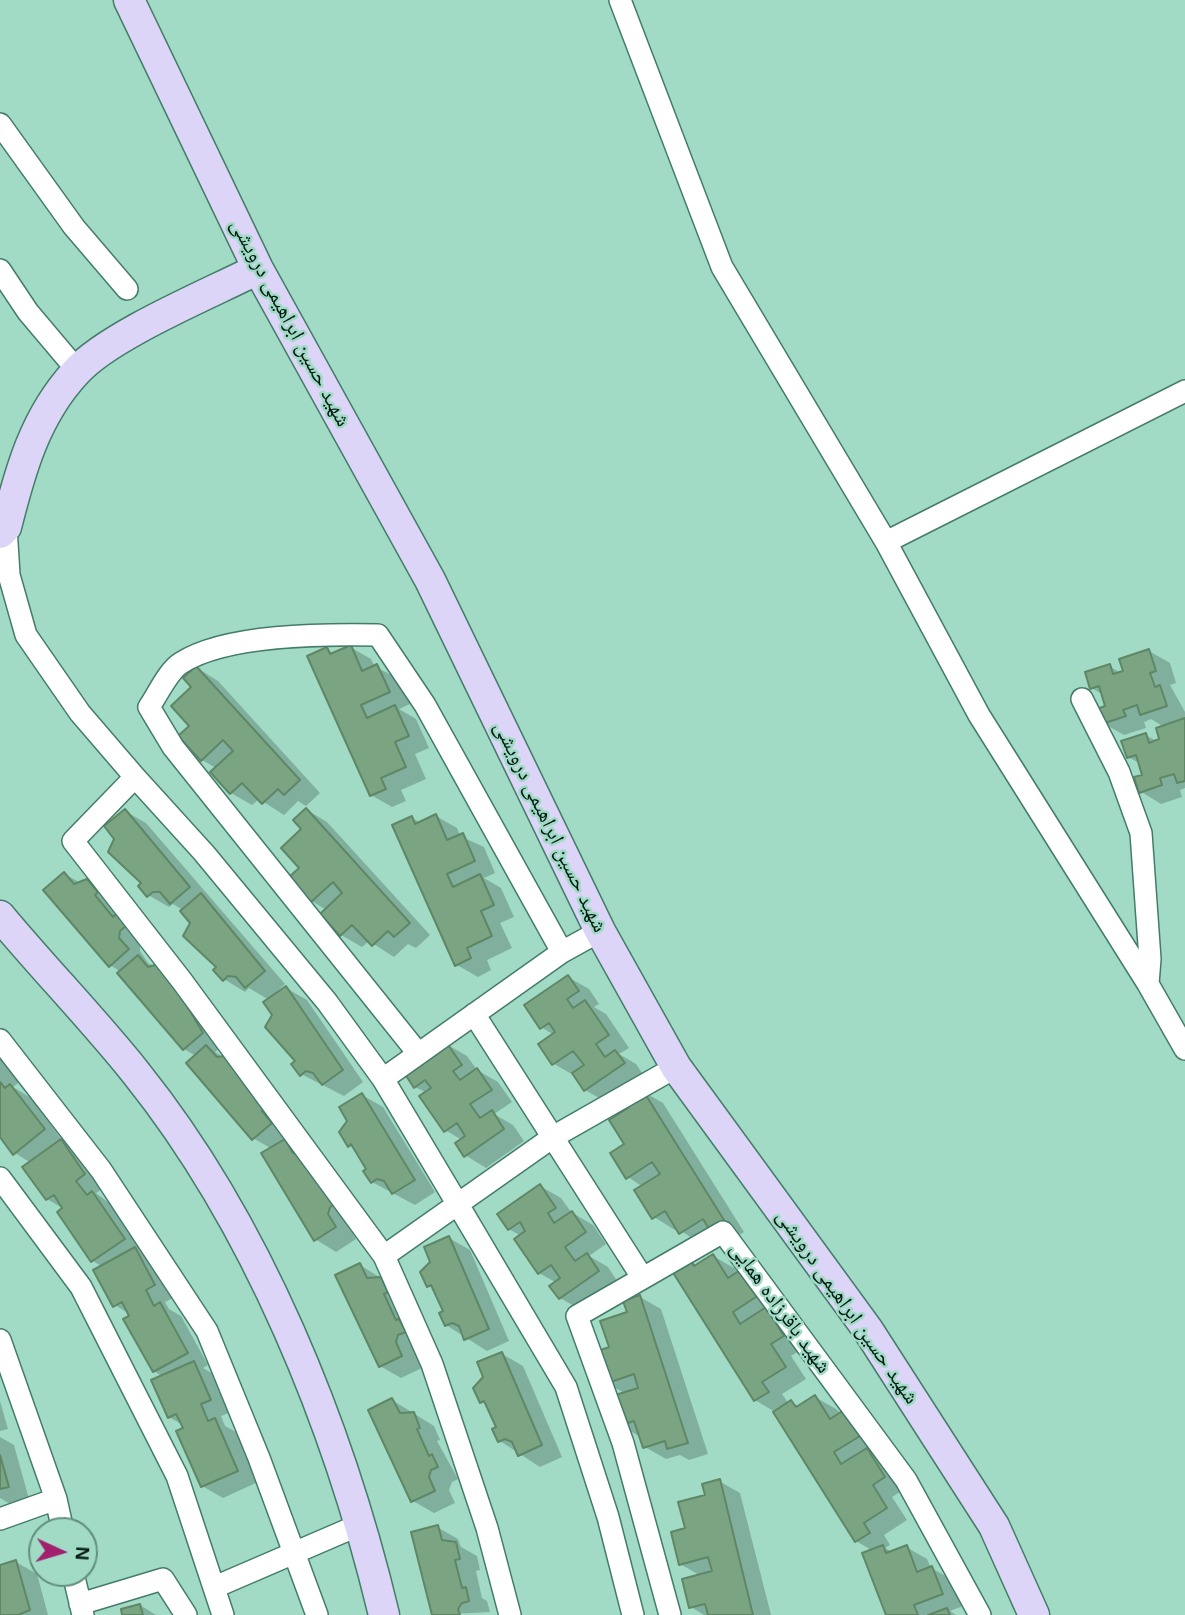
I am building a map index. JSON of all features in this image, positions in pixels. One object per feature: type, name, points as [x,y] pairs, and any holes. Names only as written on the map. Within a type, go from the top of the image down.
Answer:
[{"type":"street","name":"شهید حسین ابراهیمی درویشی","points":[[129,0],[258,269],[430,580],[600,931],[676,1068],[868,1330],[994,1526],[1034,1615]]},
{"type":"street","points":[[620,0],[722,267],[886,542],[979,715],[1148,984],[1185,1049]]},
{"type":"street","points":[[0,124],[75,227],[127,289]]},
{"type":"street","points":[[258,269],[121,339],[77,370],[38,425],[22,464],[3,530],[9,575],[26,635],[80,713],[204,853],[327,1002],[383,1079],[566,1387],[608,1517],[633,1615]]},
{"type":"street","points":[[0,270],[28,312],[77,370]]},
{"type":"street","points":[[886,542],[1185,391]]},
{"type":"street","points":[[417,1052],[173,747],[149,707],[179,664],[222,647],[285,637],[378,635],[425,705],[562,952]]},
{"type":"street","points":[[1082,699],[1119,772],[1141,833],[1150,959],[1148,984]]},
{"type":"street","points":[[135,777],[73,841],[182,981],[384,1256],[432,1364],[487,1528],[510,1615]]},
{"type":"street","points":[[0,916],[137,1073],[213,1184],[281,1314],[318,1403],[359,1525],[384,1615]]},
{"type":"street","points":[[383,1079],[417,1052],[562,952],[600,931]]},
{"type":"street","points":[[474,1014],[642,1278]]},
{"type":"street","points":[[0,1040],[13,1052],[101,1170],[206,1331],[258,1458],[317,1615]]},
{"type":"street","points":[[384,1256],[553,1136],[676,1068]]},
{"type":"street","points":[[0,1178],[81,1287],[177,1476],[223,1615]]},
{"type":"street","name":"شهید باقرزاده همایی","points":[[670,1615],[623,1443],[577,1316],[723,1232],[906,1480],[980,1615]]},
{"type":"street","points":[[0,1340],[60,1517]]},
{"type":"street","points":[[0,1519],[56,1499]]},
{"type":"street","points":[[215,1587],[359,1525]]},
{"type":"street","points":[[76,1587],[82,1610],[163,1579],[186,1615]]},
{"type":"building","points":[[351,645],[362,671],[377,664],[390,692],[361,705],[367,718],[395,705],[409,736],[395,742],[406,767],[381,778],[386,789],[370,796],[307,656],[327,647],[330,654]]},
{"type":"building","points":[[1149,649],[1156,671],[1150,673],[1155,687],[1160,685],[1167,706],[1140,715],[1137,705],[1123,710],[1126,716],[1102,724],[1097,709],[1105,706],[1099,686],[1090,689],[1085,672],[1110,664],[1113,674],[1123,671],[1119,659]]},
{"type":"building","points":[[196,666],[300,780],[284,795],[278,789],[262,804],[242,783],[230,794],[210,772],[233,751],[223,740],[201,761],[178,736],[189,726],[171,706],[191,687],[183,678]]},
{"type":"building","points":[[1185,718],[1185,781],[1177,783],[1174,774],[1160,778],[1162,785],[1139,793],[1134,777],[1142,775],[1136,755],[1127,758],[1121,741],[1146,733],[1149,743],[1159,739],[1156,728]]},
{"type":"building","points":[[306,808],[410,923],[394,937],[388,931],[372,946],[352,925],[340,936],[320,914],[342,893],[333,882],[310,903],[288,878],[299,868],[281,848],[301,829],[293,820]]},
{"type":"building","points":[[125,809],[190,887],[170,904],[160,892],[153,892],[147,897],[138,886],[141,883],[108,852],[114,839],[104,826]]},
{"type":"building","points":[[436,814],[447,840],[463,833],[475,861],[447,874],[453,887],[480,874],[494,905],[481,911],[492,936],[467,948],[471,958],[455,966],[392,825],[412,816],[415,824]]},
{"type":"building","points":[[64,872],[74,884],[87,879],[98,892],[95,895],[113,917],[116,914],[126,926],[120,931],[119,938],[129,949],[109,967],[43,890]]},
{"type":"building","points":[[201,893],[265,971],[245,988],[236,977],[228,976],[223,981],[213,970],[216,967],[183,936],[190,923],[180,911]]},
{"type":"building","points":[[138,955],[148,967],[162,963],[203,1033],[183,1050],[117,973]]},
{"type":"building","points":[[568,975],[579,991],[567,999],[573,1008],[585,1000],[609,1035],[596,1044],[605,1057],[615,1050],[625,1063],[584,1091],[572,1073],[584,1065],[573,1051],[552,1065],[538,1044],[555,1032],[549,1023],[540,1029],[524,1005]]},
{"type":"building","points":[[286,986],[343,1070],[322,1085],[313,1073],[306,1071],[300,1076],[291,1064],[295,1061],[265,1027],[272,1015],[263,1002]]},
{"type":"building","points":[[446,1042],[462,1065],[453,1071],[460,1080],[477,1068],[492,1090],[470,1104],[480,1118],[492,1110],[504,1129],[464,1157],[455,1143],[465,1136],[457,1123],[444,1132],[419,1096],[431,1088],[425,1080],[414,1088],[403,1071]]},
{"type":"building","points":[[206,1045],[217,1057],[226,1056],[262,1104],[262,1111],[272,1123],[252,1140],[186,1063]]},
{"type":"building","points":[[0,1082],[5,1088],[10,1084],[45,1129],[13,1155],[0,1137]]},
{"type":"building","points":[[642,1089],[724,1220],[709,1229],[703,1219],[679,1234],[665,1211],[652,1219],[634,1190],[660,1174],[652,1162],[626,1179],[610,1153],[624,1144],[609,1120],[628,1108],[623,1101]]},
{"type":"building","points":[[362,1093],[415,1180],[392,1194],[384,1181],[377,1179],[371,1183],[351,1144],[348,1147],[339,1132],[347,1121],[339,1107]]},
{"type":"building","points":[[61,1139],[85,1174],[76,1181],[87,1195],[92,1191],[125,1239],[91,1262],[57,1212],[62,1208],[54,1195],[46,1200],[22,1167]]},
{"type":"building","points":[[285,1139],[293,1153],[302,1154],[337,1203],[330,1207],[328,1214],[336,1227],[314,1241],[261,1153]]},
{"type":"building","points":[[540,1184],[556,1208],[548,1213],[554,1223],[572,1211],[586,1232],[565,1247],[575,1261],[587,1253],[599,1271],[559,1299],[549,1286],[560,1278],[551,1265],[538,1274],[514,1239],[525,1231],[520,1222],[508,1230],[497,1214]]},
{"type":"building","points":[[449,1236],[489,1329],[464,1340],[459,1326],[452,1323],[445,1326],[439,1313],[443,1311],[431,1285],[427,1287],[420,1272],[430,1262],[424,1247]]},
{"type":"building","points":[[135,1247],[155,1285],[146,1290],[154,1306],[160,1302],[188,1353],[153,1372],[123,1319],[129,1316],[122,1302],[113,1307],[93,1270]]},
{"type":"building","points":[[713,1254],[728,1278],[742,1269],[759,1295],[733,1312],[740,1324],[766,1307],[784,1336],[771,1344],[786,1367],[762,1382],[769,1392],[754,1401],[672,1271],[690,1259],[694,1266]]},
{"type":"building","points":[[360,1263],[367,1278],[381,1277],[388,1292],[384,1294],[396,1320],[399,1319],[406,1332],[398,1335],[396,1342],[402,1356],[379,1367],[335,1275]]},
{"type":"building","points":[[640,1295],[688,1443],[667,1449],[665,1441],[643,1448],[634,1421],[619,1426],[609,1397],[638,1388],[634,1374],[605,1384],[595,1352],[609,1347],[600,1321],[627,1312],[623,1301]]},
{"type":"building","points":[[502,1352],[542,1445],[518,1456],[512,1442],[505,1439],[498,1442],[492,1429],[496,1427],[484,1401],[480,1403],[473,1388],[483,1377],[477,1362]]},
{"type":"building","points":[[194,1361],[211,1400],[201,1404],[208,1421],[215,1418],[238,1471],[201,1487],[176,1431],[183,1428],[176,1414],[168,1418],[151,1380]]},
{"type":"building","points":[[815,1395],[830,1419],[844,1410],[860,1436],[834,1452],[841,1464],[867,1448],[885,1477],[873,1485],[887,1508],[864,1523],[870,1533],[855,1542],[773,1412],[791,1400],[796,1407]]},
{"type":"building","points":[[392,1398],[400,1413],[414,1412],[420,1428],[417,1429],[429,1456],[432,1454],[438,1467],[431,1470],[429,1477],[435,1491],[411,1502],[368,1410]]},
{"type":"building","points":[[0,1455],[9,1487],[0,1489]]},
{"type":"building","points":[[720,1479],[753,1615],[708,1615],[705,1604],[689,1608],[682,1579],[712,1571],[708,1557],[679,1565],[671,1532],[685,1528],[678,1502],[705,1495],[702,1484]]},
{"type":"building","points":[[438,1525],[442,1540],[456,1542],[460,1559],[455,1560],[462,1588],[466,1587],[469,1601],[462,1603],[458,1609],[460,1615],[432,1615],[411,1532]]},
{"type":"building","points":[[883,1545],[886,1553],[907,1545],[917,1572],[932,1566],[943,1594],[914,1605],[918,1615],[886,1615],[862,1553]]},
{"type":"building","points":[[16,1560],[30,1610],[18,1615],[0,1615],[0,1565]]},
{"type":"building","points":[[140,1604],[143,1615],[122,1615],[121,1609]]},
{"type":"building","points":[[947,1608],[950,1615],[928,1615]]}]
